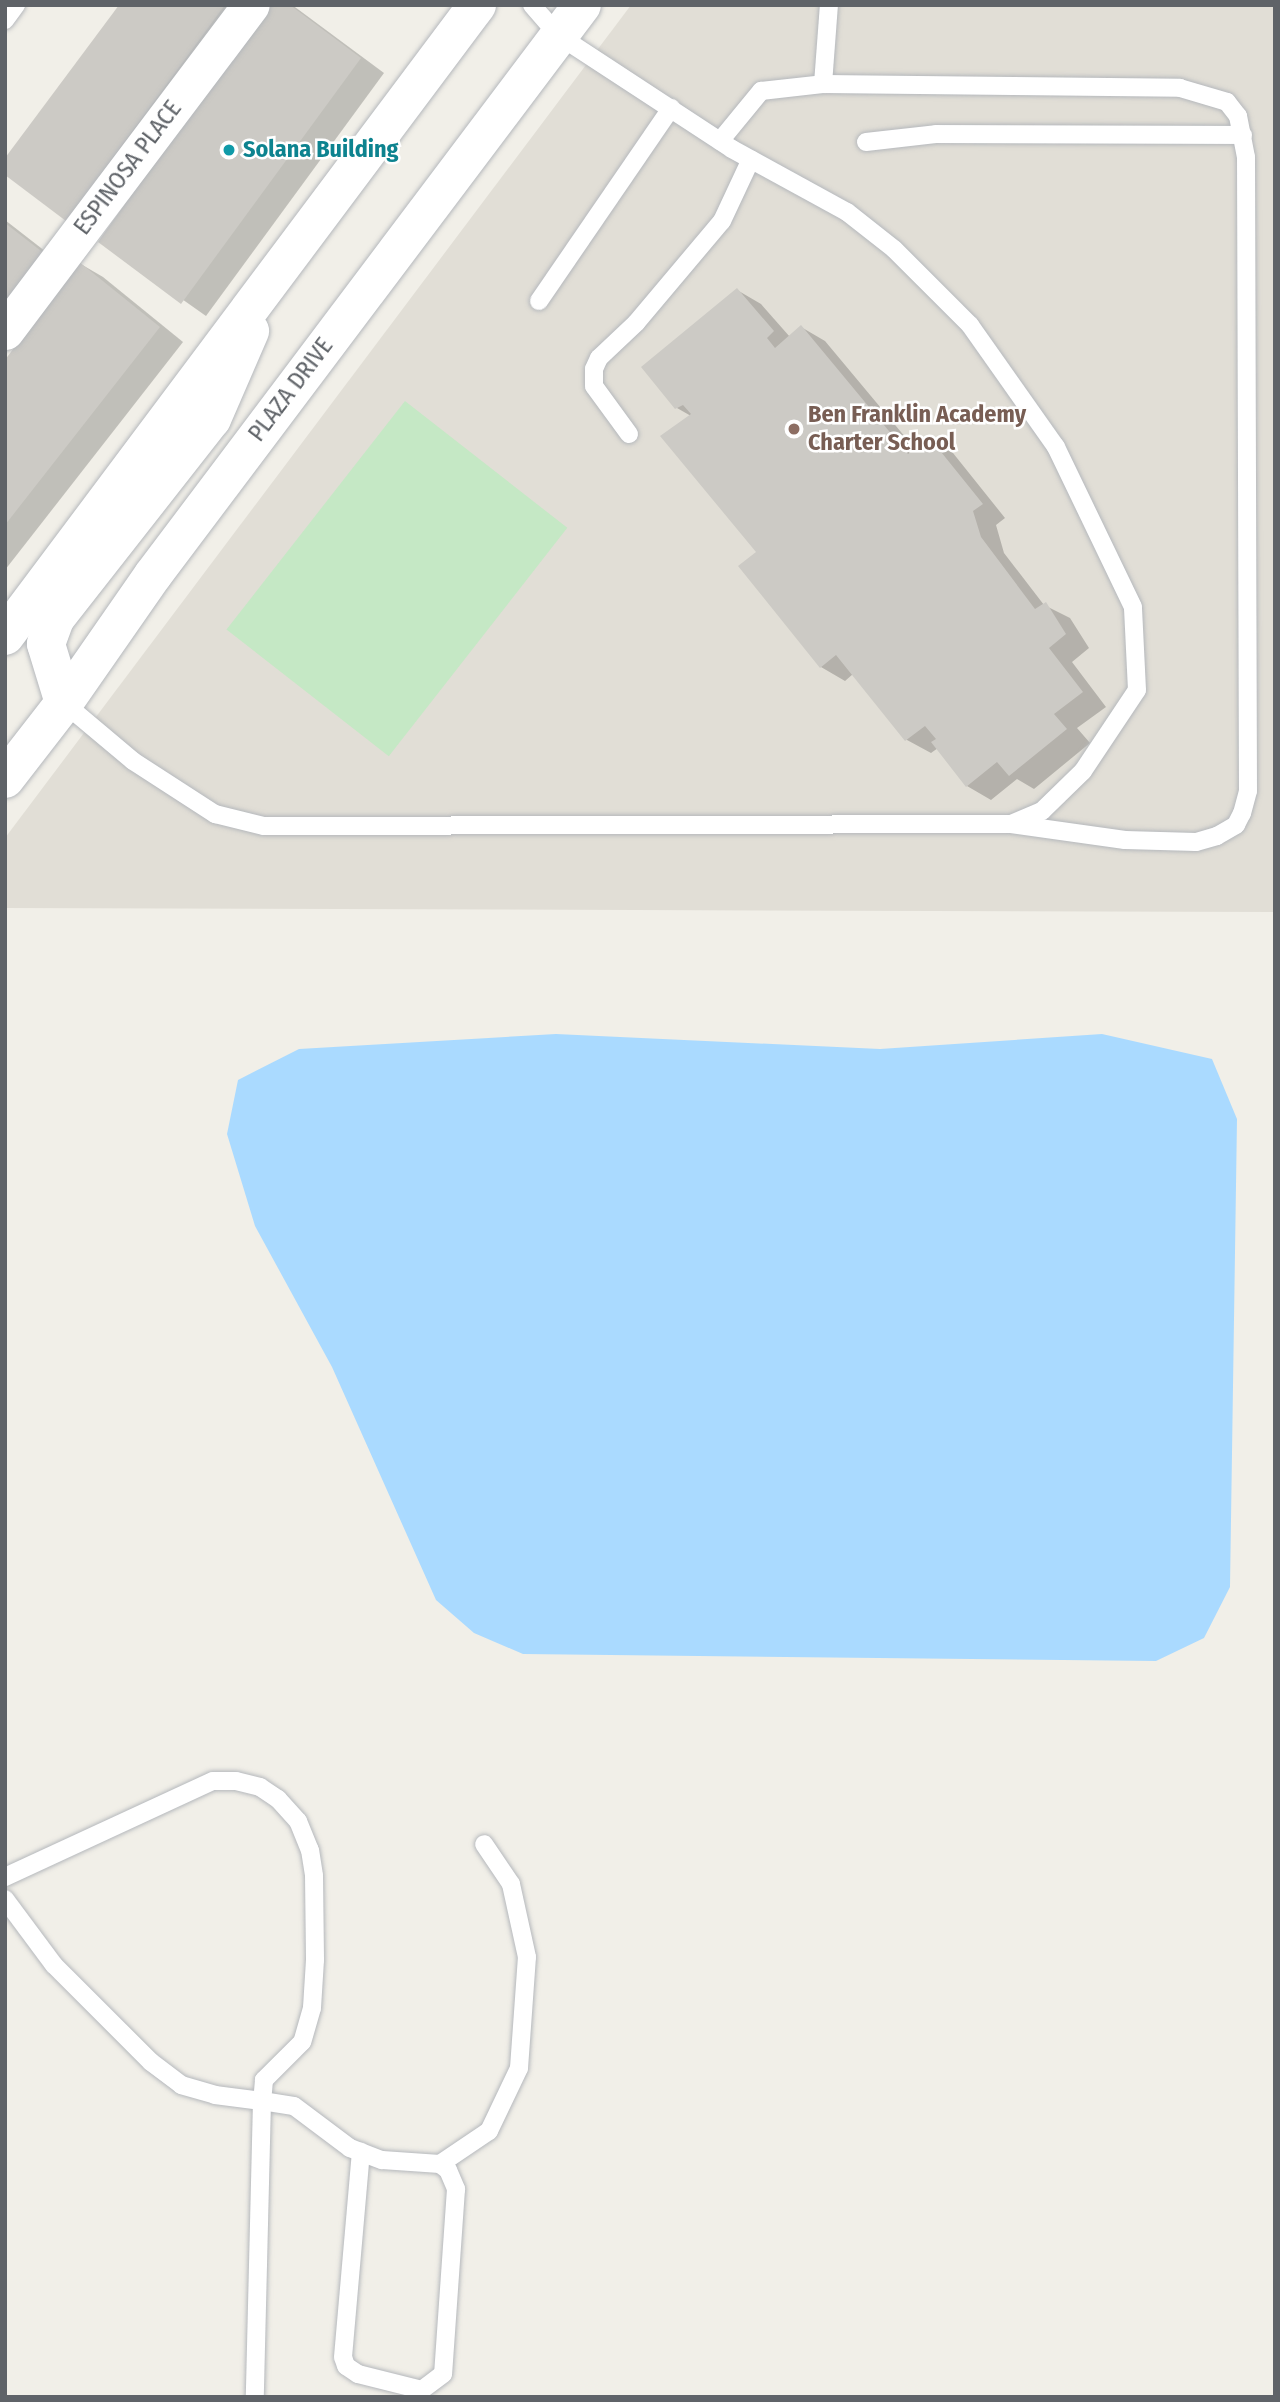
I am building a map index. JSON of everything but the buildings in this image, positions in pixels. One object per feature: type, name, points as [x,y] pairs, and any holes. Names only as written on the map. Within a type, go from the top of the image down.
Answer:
[{"type":"street","name":"ESPINOSA PLACE","points":[[5,331],[251,5]]},
{"type":"street","points":[[5,636],[477,5]]},
{"type":"street","name":"PLAZA DRIVE","points":[[5,779],[64,703],[153,575],[582,5]]},
{"type":"street","points":[[64,703],[46,644],[55,619],[212,419],[274,275]]},
{"type":"lane","points":[[5,20],[16,5]]},
{"type":"lane","points":[[533,5],[559,36],[720,141],[847,212],[894,249],[970,325],[1056,447],[1133,607],[1137,690],[1083,771],[1042,811],[1011,824]]},
{"type":"lane","points":[[823,84],[829,5]]},
{"type":"lane","points":[[64,703],[133,761],[215,814],[264,826],[1011,824],[1125,840],[1196,842],[1217,836],[1236,825],[1248,791],[1246,157],[1238,116],[1227,102],[1180,88],[823,84],[761,91],[720,141]]},
{"type":"lane","points":[[539,301],[671,108]]},
{"type":"lane","points":[[866,142],[936,134],[1243,135]]},
{"type":"lane","points":[[629,433],[594,386],[594,369],[599,358],[636,323],[722,221],[757,163]]},
{"type":"lane","points":[[5,1877],[214,1781],[236,1781],[260,1787],[278,1799],[298,1821],[310,1850],[314,1876],[315,1960],[312,2008],[302,2042],[264,2080],[255,2397]]},
{"type":"lane","points":[[440,2164],[489,2131],[519,2068],[527,1957],[511,1884],[484,1844]]},
{"type":"lane","points":[[5,1899],[54,1965],[151,2062],[181,2085],[215,2095],[294,2106],[321,2129],[362,2152],[382,2160],[440,2164],[448,2170],[456,2189],[443,2374],[422,2390],[358,2374],[346,2366],[343,2357],[362,2152]]},
{"type":"shaded area","name":"Ben Franklin Academy Charter School","points":[[631,5],[1275,5],[1275,912],[5,908],[5,838]]},
{"type":"green space","points":[[405,401],[567,528],[389,756],[226,630]]},
{"type":"water","points":[[556,1034],[880,1049],[1102,1034],[1212,1059],[1237,1119],[1230,1587],[1204,1638],[1156,1661],[523,1654],[474,1633],[436,1600],[332,1367],[255,1226],[227,1134],[238,1080],[299,1049]]},
{"type":"place","name":"Solana Building","points":[[229,150]]},
{"type":"place","name":"Ben Franklin Academy Charter School","points":[[794,429]]}]
